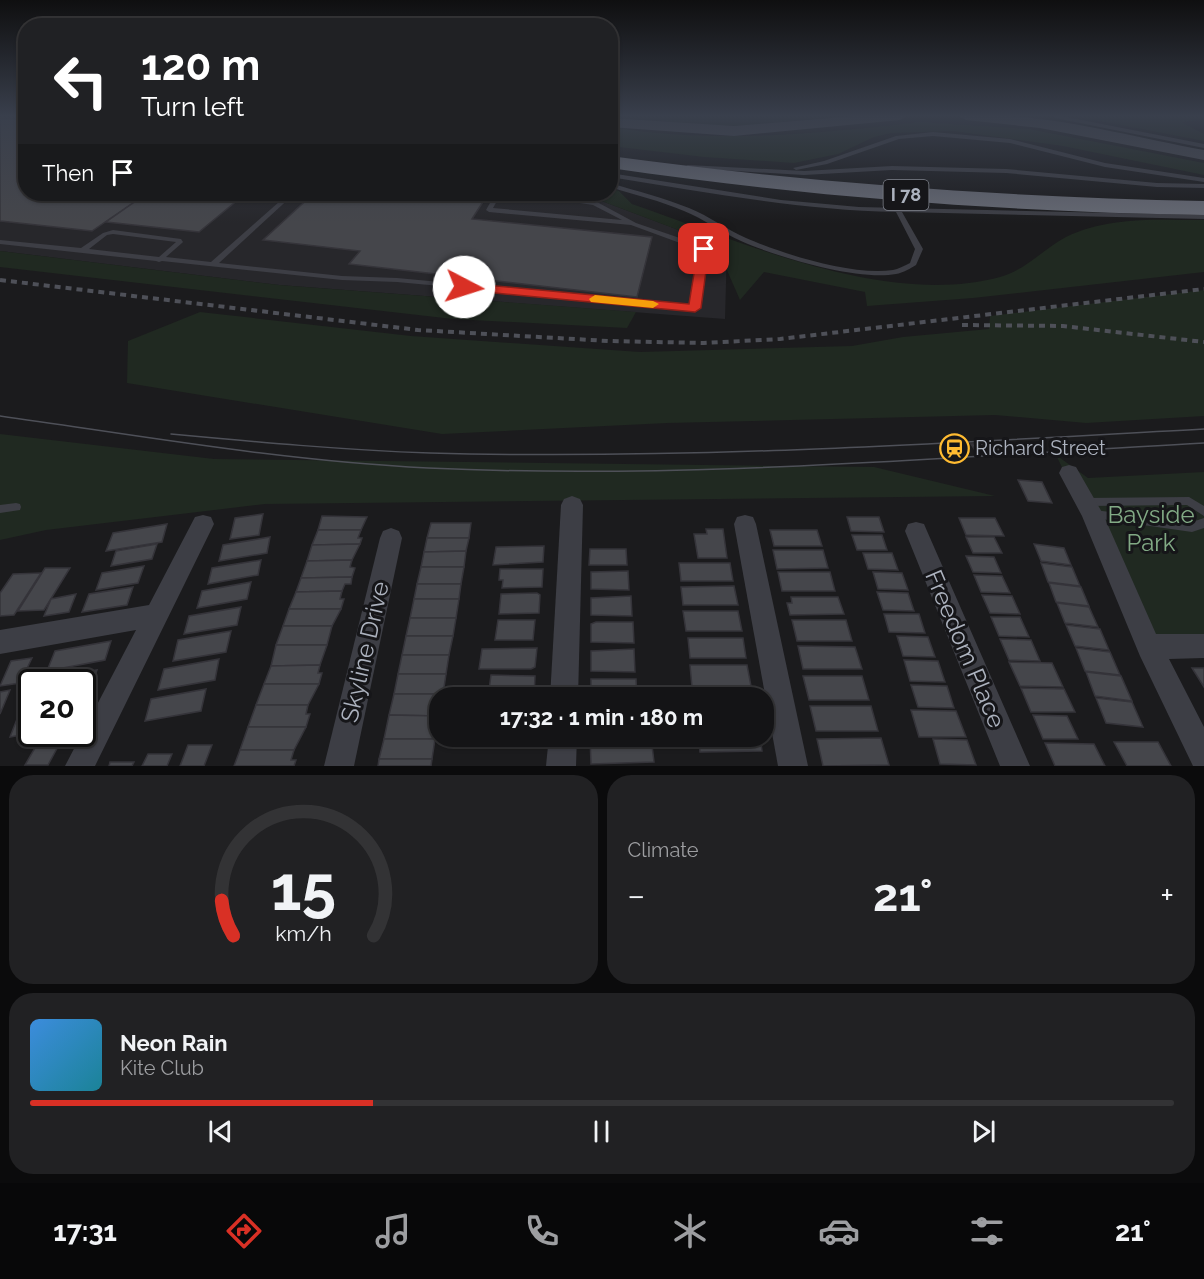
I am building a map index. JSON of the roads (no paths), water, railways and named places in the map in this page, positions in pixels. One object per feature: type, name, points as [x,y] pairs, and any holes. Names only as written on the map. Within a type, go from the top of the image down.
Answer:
[{"type":"highway","name":"I 78","points":[[618,157],[809,180],[964,192],[1204,201]]},
{"type":"highway","name":"I 78","points":[[618,163],[722,177],[877,193],[1049,204],[1204,208]]},
{"type":"street","points":[[1187,152],[1204,155]]},
{"type":"street","points":[[1069,473],[1088,508],[1149,647],[1204,757]]},
{"type":"street","points":[[564,687],[572,505]]},
{"type":"street","points":[[80,766],[203,524]]},
{"type":"street","points":[[745,524],[793,766]]},
{"type":"street","name":"Freedom Place","points":[[916,531],[1015,766]]},
{"type":"street","name":"Skyline Drive","points":[[339,766],[391,538]]},
{"type":"street","points":[[0,642],[156,615]]},
{"type":"street","points":[[1149,647],[1204,646]]},
{"type":"street","points":[[561,766],[562,747]]},
{"type":"lane","points":[[769,170],[825,163],[857,152]]},
{"type":"lane","points":[[1053,152],[1105,165],[1204,180]]},
{"type":"lane","points":[[686,167],[845,172],[892,168],[1006,171],[1156,185],[1204,186]]},
{"type":"lane","points":[[618,176],[781,202],[898,210],[1204,217]]},
{"type":"lane","points":[[618,188],[695,213],[744,239],[784,254],[857,272],[880,274],[913,265],[920,256],[920,249],[898,210]]},
{"type":"lane","points":[[212,265],[283,201]]},
{"type":"lane","points":[[494,201],[489,210],[634,224]]},
{"type":"lane","points":[[0,242],[159,260],[695,308],[704,249],[634,224],[596,203],[582,201]]},
{"type":"lane","points":[[82,251],[105,234],[113,232],[179,240],[180,242],[159,260]]},
{"type":"lane","points":[[1088,508],[1189,501],[1204,512]]},
{"type":"lane","points":[[0,509],[16,507]]},
{"type":"lane","points":[[1088,508],[1192,527],[1204,523]]},
{"type":"tram line","points":[[0,416],[320,460],[428,468],[525,471],[719,469],[1204,443]]},
{"type":"tram line","points":[[171,434],[397,452],[527,455],[817,449],[1204,429]]},
{"type":"railway","points":[[0,280],[418,330],[608,341],[704,343],[780,339],[1204,289]]},
{"type":"railway","points":[[962,325],[1063,326],[1204,342]]},
{"type":"place","name":"Richard Street","points":[[954,448]]},
{"type":"park label","name":"Bayside Park","points":[[1151,529]]}]
